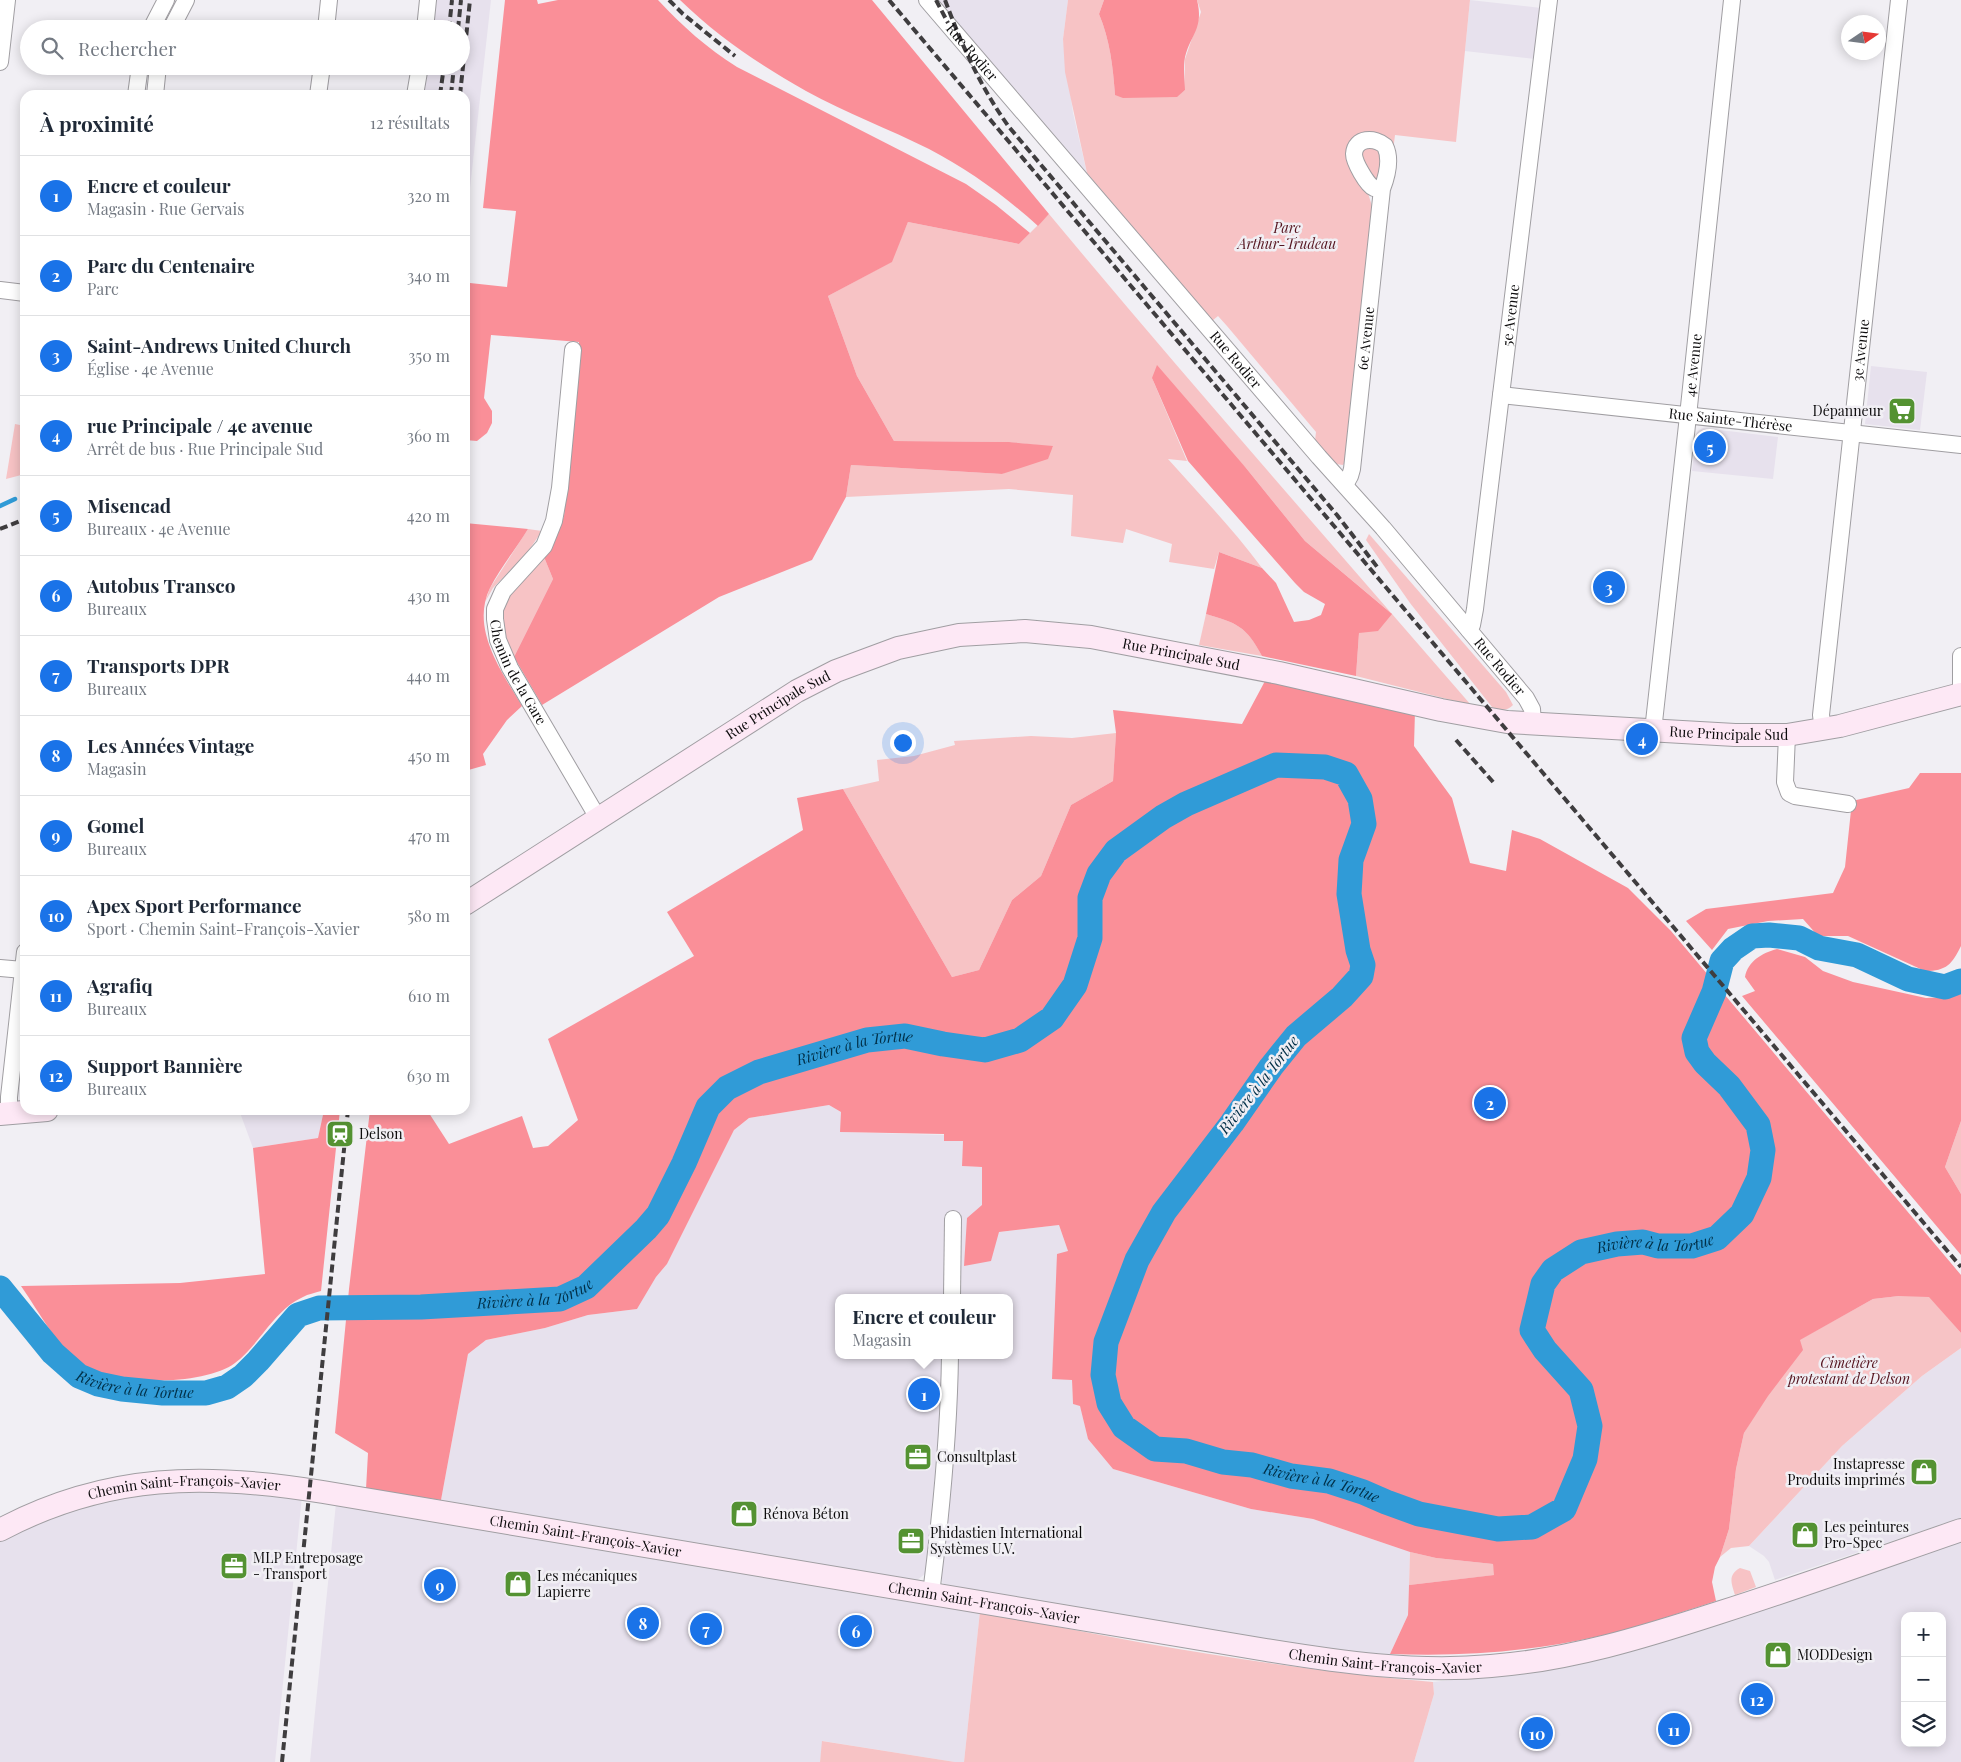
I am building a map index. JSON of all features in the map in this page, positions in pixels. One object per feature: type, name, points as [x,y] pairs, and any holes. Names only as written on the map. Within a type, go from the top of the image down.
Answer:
[{"type":"street","points":[[0,62],[7,0]]},
{"type":"street","points":[[156,20],[166,0]]},
{"type":"street","points":[[176,20],[186,0]]},
{"type":"street","points":[[327,20],[329,0]]},
{"type":"street","points":[[426,20],[428,0]]},
{"type":"street","name":"Rue Rodier","points":[[928,0],[1526,698],[1532,709],[1533,723]]},
{"type":"street","name":"5e Avenue","points":[[1469,630],[1475,610],[1550,0]]},
{"type":"street","name":"4e Avenue","points":[[1653,731],[1732,0]]},
{"type":"street","name":"3e Avenue","points":[[1823,730],[1822,715],[1899,0]]},
{"type":"street","points":[[137,90],[139,75]]},
{"type":"street","points":[[156,90],[157,75]]},
{"type":"street","points":[[319,90],[321,75]]},
{"type":"street","points":[[416,90],[418,75]]},
{"type":"street","name":"6e Avenue","points":[[1344,485],[1352,469],[1382,189]]},
{"type":"street","points":[[0,290],[20,292]]},
{"type":"street","name":"Chemin de la Gare","points":[[574,350],[560,488],[554,521],[544,546],[503,591],[495,609],[495,619],[498,640],[510,668],[598,818]]},
{"type":"street","name":"Rue Sainte-Thérèse","points":[[1501,395],[1961,445]]},
{"type":"street","name":"Rue Principale Sud","points":[[470,901],[790,696],[836,671],[876,655],[937,639],[981,633],[1051,632],[1091,637],[1279,673],[1487,720],[1653,731],[1740,735],[1787,734],[1823,730],[1868,720],[1961,694]]},
{"type":"street","points":[[1961,656],[1961,685]]},
{"type":"street","points":[[1787,734],[1785,782],[1789,793],[1795,796],[1848,804]]},
{"type":"street","points":[[0,968],[20,970]]},
{"type":"street","points":[[20,997],[9,1097],[4,1114],[20,1113]]},
{"type":"street","points":[[952,1294],[953,1219]]},
{"type":"street","points":[[931,1594],[943,1479],[950,1359]]},
{"type":"street","name":"Chemin Saint-François-Xavier","points":[[0,1530],[63,1503],[120,1488],[174,1481],[231,1480],[317,1491],[1314,1658],[1418,1668],[1492,1666],[1566,1656],[1631,1640],[1770,1596],[1961,1530]]},
{"type":"shaded area","points":[[437,0],[491,0],[470,188],[470,90],[425,90],[427,75],[470,75],[470,20],[434,20]]},
{"type":"shaded area","points":[[505,0],[537,0],[538,4],[558,0],[658,0],[695,36],[737,67],[966,184],[996,205],[1030,233],[1019,244],[908,222],[892,262],[828,296],[857,376],[894,441],[1009,442],[1053,446],[1048,459],[1002,474],[851,465],[846,497],[812,560],[719,597],[542,705],[514,657],[553,579],[544,557],[558,533],[564,516],[579,342],[491,335],[484,398],[492,411],[492,423],[487,433],[477,441],[470,440],[470,283],[507,287],[516,211],[483,208]]},
{"type":"shaded area","points":[[680,0],[872,0],[1049,214],[1038,226],[986,184],[944,157],[821,99],[772,71],[724,38]]},
{"type":"shaded area","points":[[938,0],[1068,0],[1063,39],[1073,113],[1087,173]]},
{"type":"shaded area","points":[[1104,0],[1197,0],[1199,10],[1198,24],[1184,61],[1185,90],[1177,97],[1123,98],[1115,95],[1110,54],[1099,14]]},
{"type":"shaded area","points":[[1470,0],[1541,8],[1535,59],[1465,51]]},
{"type":"shaded area","points":[[1157,365],[1246,468],[1305,541],[1392,614],[1378,631],[1359,633],[1356,676],[1262,656],[1251,638],[1240,627],[1226,620],[1206,614],[1219,552],[1262,568],[1276,583],[1294,622],[1309,620],[1321,615],[1325,604],[1304,592],[1295,583],[1188,461],[1152,378]]},
{"type":"shaded area","points":[[1871,366],[1927,372],[1920,430],[1865,424]]},
{"type":"shaded area","points":[[1703,428],[1778,437],[1773,479],[1692,471],[1696,434]]},
{"type":"shaded area","points":[[470,523],[528,529],[498,573],[485,603],[484,619],[491,650],[522,706],[507,720],[483,754],[486,765],[470,770]]},
{"type":"shaded area","points":[[1265,681],[1415,711],[1414,746],[1452,798],[1470,863],[1506,871],[1512,830],[1540,839],[1628,888],[1671,931],[1961,1275],[1961,1333],[1929,1297],[1899,1296],[1873,1299],[1800,1340],[1803,1350],[1768,1396],[1744,1433],[1736,1469],[1729,1529],[1715,1567],[1712,1582],[1716,1601],[1626,1629],[1569,1642],[1518,1650],[1467,1654],[1390,1654],[1408,1615],[1409,1585],[1494,1575],[1493,1564],[1436,1558],[1410,1552],[1313,1519],[1251,1509],[1113,1469],[1088,1439],[1080,1406],[1073,1404],[1072,1380],[1052,1379],[1057,1254],[1068,1251],[1059,1225],[999,1232],[991,1261],[964,1266],[967,1218],[982,1205],[982,1167],[962,1166],[963,1141],[944,1141],[944,1134],[840,1132],[841,1112],[829,1105],[749,1118],[734,1130],[667,1264],[656,1277],[637,1309],[588,1315],[545,1328],[486,1340],[468,1354],[441,1500],[366,1489],[368,1453],[335,1433],[349,1289],[369,1115],[430,1115],[449,1144],[522,1116],[533,1148],[548,1146],[578,1120],[548,1039],[694,956],[667,912],[803,830],[797,798],[843,789],[952,977],[979,970],[1012,900],[1041,876],[1071,805],[1113,781],[1116,733],[1113,710],[1242,724]]},
{"type":"shaded area","points":[[1920,773],[1961,773],[1961,946],[1955,958],[1944,968],[1925,971],[1848,936],[1818,936],[1803,919],[1768,921],[1728,929],[1712,950],[1686,921],[1706,909],[1833,893],[1845,867],[1852,801],[1909,788]]},
{"type":"shaded area","points":[[1777,949],[1805,957],[1823,971],[1853,982],[1926,998],[1949,997],[1961,994],[1961,1121],[1945,1167],[1961,1194],[1961,1255],[1742,996],[1755,991],[1745,977],[1749,966],[1756,958]]},
{"type":"shaded area","points":[[829,1105],[841,1112],[841,1132],[944,1135],[944,1141],[963,1141],[962,1166],[982,1167],[982,1205],[999,1232],[1059,1225],[1068,1251],[1052,1379],[1072,1379],[1073,1404],[1080,1405],[1088,1439],[1113,1469],[1251,1509],[1313,1519],[1410,1552],[1408,1615],[1390,1654],[1351,1653],[945,1585],[942,1582],[957,1359],[1013,1359],[1013,1294],[959,1294],[961,1214],[947,1213],[945,1294],[835,1294],[835,1359],[943,1359],[941,1403],[926,1573],[916,1581],[441,1500],[468,1354],[486,1340],[545,1328],[588,1315],[637,1309],[656,1277],[667,1264],[734,1130],[749,1118]]},
{"type":"shaded area","points":[[241,1115],[323,1115],[318,1138],[253,1148]]},
{"type":"shaded area","points":[[323,1115],[339,1115],[321,1291],[305,1296],[284,1310],[244,1355],[235,1363],[222,1370],[204,1376],[162,1380],[120,1378],[102,1374],[88,1368],[68,1351],[50,1330],[21,1286],[180,1283],[265,1274],[253,1148],[318,1138]]},
{"type":"shaded area","points":[[1961,1348],[1961,1518],[1775,1580],[1769,1562],[1764,1556],[1749,1546],[1842,1446],[1922,1376]]},
{"type":"shaded area","points":[[171,1487],[302,1496],[275,1762],[0,1762],[0,1538],[75,1509]]},
{"type":"shaded area","points":[[336,1503],[980,1611],[964,1762],[823,1741],[820,1762],[310,1762]]},
{"type":"shaded area","points":[[1961,1540],[1961,1762],[1414,1762],[1434,1694],[1433,1682],[1553,1669],[1591,1662],[1628,1652]]},
{"type":"green space","name":"Parc Arthur-Trudeau","points":[[1068,0],[1104,0],[1099,14],[1110,54],[1115,95],[1176,97],[1185,90],[1185,59],[1201,12],[1197,0],[1470,0],[1456,142],[1395,135],[1393,151],[1359,136],[1367,190],[1372,206],[1345,462],[1343,465],[1336,464],[1315,441],[1316,432],[1227,326],[1218,316],[1212,321],[1087,173],[1065,72],[1063,39]]},
{"type":"green space","points":[[1368,145],[1382,152],[1378,179],[1372,179],[1360,151]]},
{"type":"green space","points":[[1049,214],[1206,399],[1471,705],[1356,676],[1359,633],[1391,613],[1305,541],[1246,468],[1152,378],[1187,461],[1168,459],[1228,526],[1262,568],[1219,552],[1214,569],[1169,562],[1172,544],[1126,529],[1123,543],[1071,536],[1073,495],[1009,489],[846,497],[851,465],[1002,474],[1053,447],[1009,442],[894,441],[857,376],[828,296],[891,262],[908,222],[1019,244]]},
{"type":"green space","points":[[15,424],[20,425],[20,475],[6,479]]},
{"type":"green space","points":[[528,529],[542,531],[527,553],[493,588],[485,602],[490,588]]},
{"type":"green space","points":[[1369,534],[1506,692],[1513,705],[1503,710],[1492,707],[1410,603],[1366,540]]},
{"type":"green space","points":[[544,557],[553,579],[514,657],[504,630],[503,607],[505,600]]},
{"type":"green space","points":[[1206,614],[1226,620],[1240,627],[1251,638],[1262,656],[1199,645]]},
{"type":"green space","points":[[1116,733],[1113,781],[1071,805],[1041,876],[1012,900],[979,970],[952,977],[843,789],[879,781],[877,760],[914,756],[955,745],[954,741],[1031,736],[1072,738]]},
{"type":"green space","points":[[1961,1121],[1961,1194],[1945,1167]]},
{"type":"green space","name":"Cimetière protestant de Delson","points":[[1899,1296],[1929,1296],[1961,1333],[1961,1348],[1922,1376],[1842,1446],[1749,1546],[1731,1548],[1720,1557],[1729,1529],[1736,1469],[1744,1433],[1799,1340],[1873,1299]]},
{"type":"green space","points":[[1410,1552],[1436,1558],[1493,1564],[1495,1575],[1409,1585]]},
{"type":"green space","points":[[1740,1568],[1750,1571],[1756,1587],[1735,1595],[1731,1580],[1733,1574]]},
{"type":"green space","points":[[980,1611],[1092,1633],[1262,1662],[1433,1682],[1434,1694],[1414,1762],[964,1762]]},
{"type":"green space","points":[[822,1741],[955,1762],[820,1762]]},
{"type":"waterway","points":[[0,506],[15,499]]},
{"type":"waterway","name":"Rivière à la Tortue","points":[[0,1288],[53,1353],[79,1376],[98,1384],[122,1389],[163,1393],[206,1393],[227,1387],[243,1376],[258,1361],[298,1315],[319,1308],[421,1307],[560,1299],[586,1287],[658,1215],[684,1163],[708,1107],[727,1088],[759,1072],[867,1040],[905,1036],[985,1050],[1020,1040],[1052,1018],[1075,985],[1090,938],[1090,898],[1099,874],[1116,851],[1163,817],[1186,804],[1276,765],[1325,767],[1346,774],[1360,799],[1364,824],[1351,860],[1349,894],[1358,950],[1363,965],[1361,976],[1342,997],[1296,1036],[1164,1212],[1137,1260],[1106,1342],[1103,1375],[1109,1403],[1124,1427],[1155,1449],[1186,1451],[1223,1462],[1252,1465],[1291,1476],[1329,1481],[1419,1514],[1498,1529],[1532,1527],[1564,1509],[1585,1459],[1590,1426],[1581,1390],[1545,1350],[1532,1330],[1543,1284],[1553,1270],[1581,1252],[1617,1244],[1643,1242],[1658,1246],[1692,1246],[1717,1238],[1742,1214],[1759,1178],[1763,1150],[1758,1125],[1729,1086],[1705,1063],[1697,1052],[1694,1038],[1714,992],[1722,961],[1733,949],[1752,936],[1769,935],[1799,938],[1819,948],[1857,955],[1908,979],[1945,987],[1961,981]]},
{"type":"railway","points":[[450,20],[452,0]]},
{"type":"railway","points":[[459,20],[461,0]]},
{"type":"railway","points":[[468,20],[470,0]]},
{"type":"railway","points":[[669,0],[683,14],[735,56]]},
{"type":"railway","points":[[889,0],[1961,1267]]},
{"type":"railway","points":[[936,0],[948,23]]},
{"type":"railway","points":[[945,0],[973,66],[1009,127],[1337,515],[1378,568]]},
{"type":"railway","points":[[441,90],[443,75]]},
{"type":"railway","points":[[452,90],[453,75]]},
{"type":"railway","points":[[461,90],[462,75]]},
{"type":"railway","points":[[0,529],[20,521]]},
{"type":"railway","points":[[1456,740],[1494,783]]},
{"type":"railway","points":[[282,1762],[347,1115]]},
{"type":"place","name":"Dépanneur","points":[[1902,411]]},
{"type":"place","name":"Misencad","points":[[1710,447]]},
{"type":"place","name":"Saint-Andrews United Church","points":[[1609,587]]},
{"type":"place","name":"rue Principale / 4e avenue","points":[[1642,739]]},
{"type":"place","name":"Parc du Centenaire","points":[[1490,1103]]},
{"type":"place","name":"Delson","points":[[340,1134]]},
{"type":"place","name":"Encre et couleur","points":[[924,1394]]},
{"type":"place","name":"Consultplast","points":[[918,1457]]},
{"type":"place","name":"Instapresse Produits imprimés","points":[[1924,1472]]},
{"type":"place","name":"Rénova Béton","points":[[744,1514]]},
{"type":"place","name":"Les peintures Pro-Spec","points":[[1805,1535]]},
{"type":"place","name":"Phidastien International Systèmes U.V.","points":[[911,1541]]},
{"type":"place","name":"MLP Entreposage - Transport","points":[[234,1566]]},
{"type":"place","name":"Les mécaniques Lapierre","points":[[518,1584]]},
{"type":"place","name":"Gomel","points":[[440,1585]]},
{"type":"place","name":"Les Années Vintage","points":[[643,1623]]},
{"type":"place","name":"Transports DPR","points":[[706,1629]]},
{"type":"place","name":"Autobus Transco","points":[[856,1631]]},
{"type":"place","name":"MODDesign","points":[[1778,1655]]},
{"type":"place","name":"Support Bannière","points":[[1757,1699]]},
{"type":"place","name":"Agrafiq","points":[[1674,1729]]},
{"type":"place","name":"Apex Sport Performance","points":[[1537,1733]]}]
